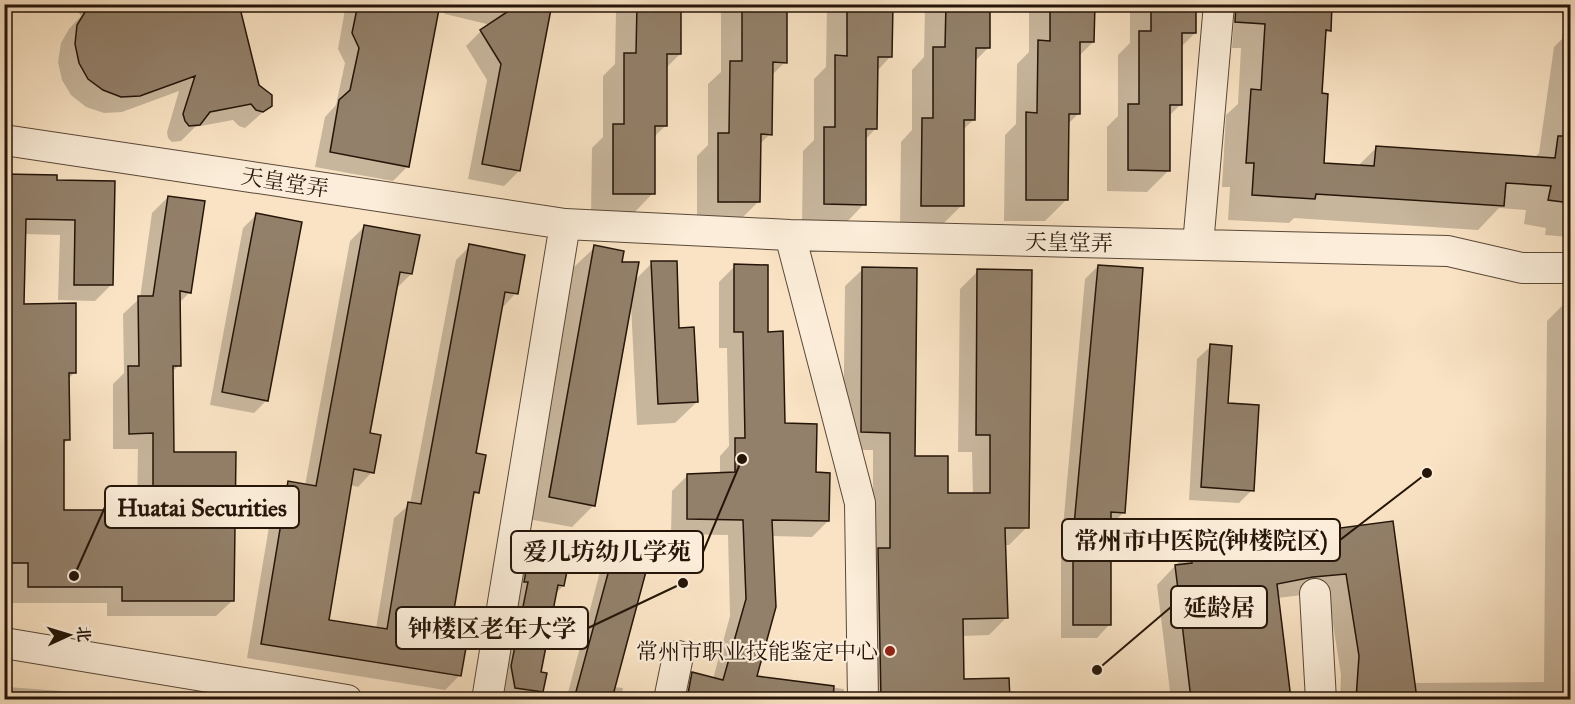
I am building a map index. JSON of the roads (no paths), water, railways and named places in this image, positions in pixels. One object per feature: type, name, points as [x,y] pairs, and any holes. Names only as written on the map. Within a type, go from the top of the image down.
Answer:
[{"type":"street","points":[[1198,245],[1219,4]]},
{"type":"street","name":"天皇堂弄","points":[[4,140],[565,224],[790,235],[1448,251],[1522,268],[1570,268]]},
{"type":"street","points":[[487,699],[565,224]]},
{"type":"street","points":[[790,235],[860,503],[863,699]]},
{"type":"street","points":[[1315,594],[1321,699]]},
{"type":"street","points":[[4,643],[347,699]]},
{"type":"street","points":[[669,699],[678,656]]},
{"type":"place","name":"爱儿坊幼儿学苑","points":[[742,459]]},
{"type":"place","name":"常州市中医院(钟楼院区)","points":[[1427,473]]},
{"type":"place","name":"Huatai Securities","points":[[74,576]]},
{"type":"place","name":"钟楼区老年大学","points":[[683,583]]},
{"type":"place","name":"常州市职业技能鉴定中心","points":[[890,651]]},
{"type":"place","name":"延龄居","points":[[1097,670]]}]
